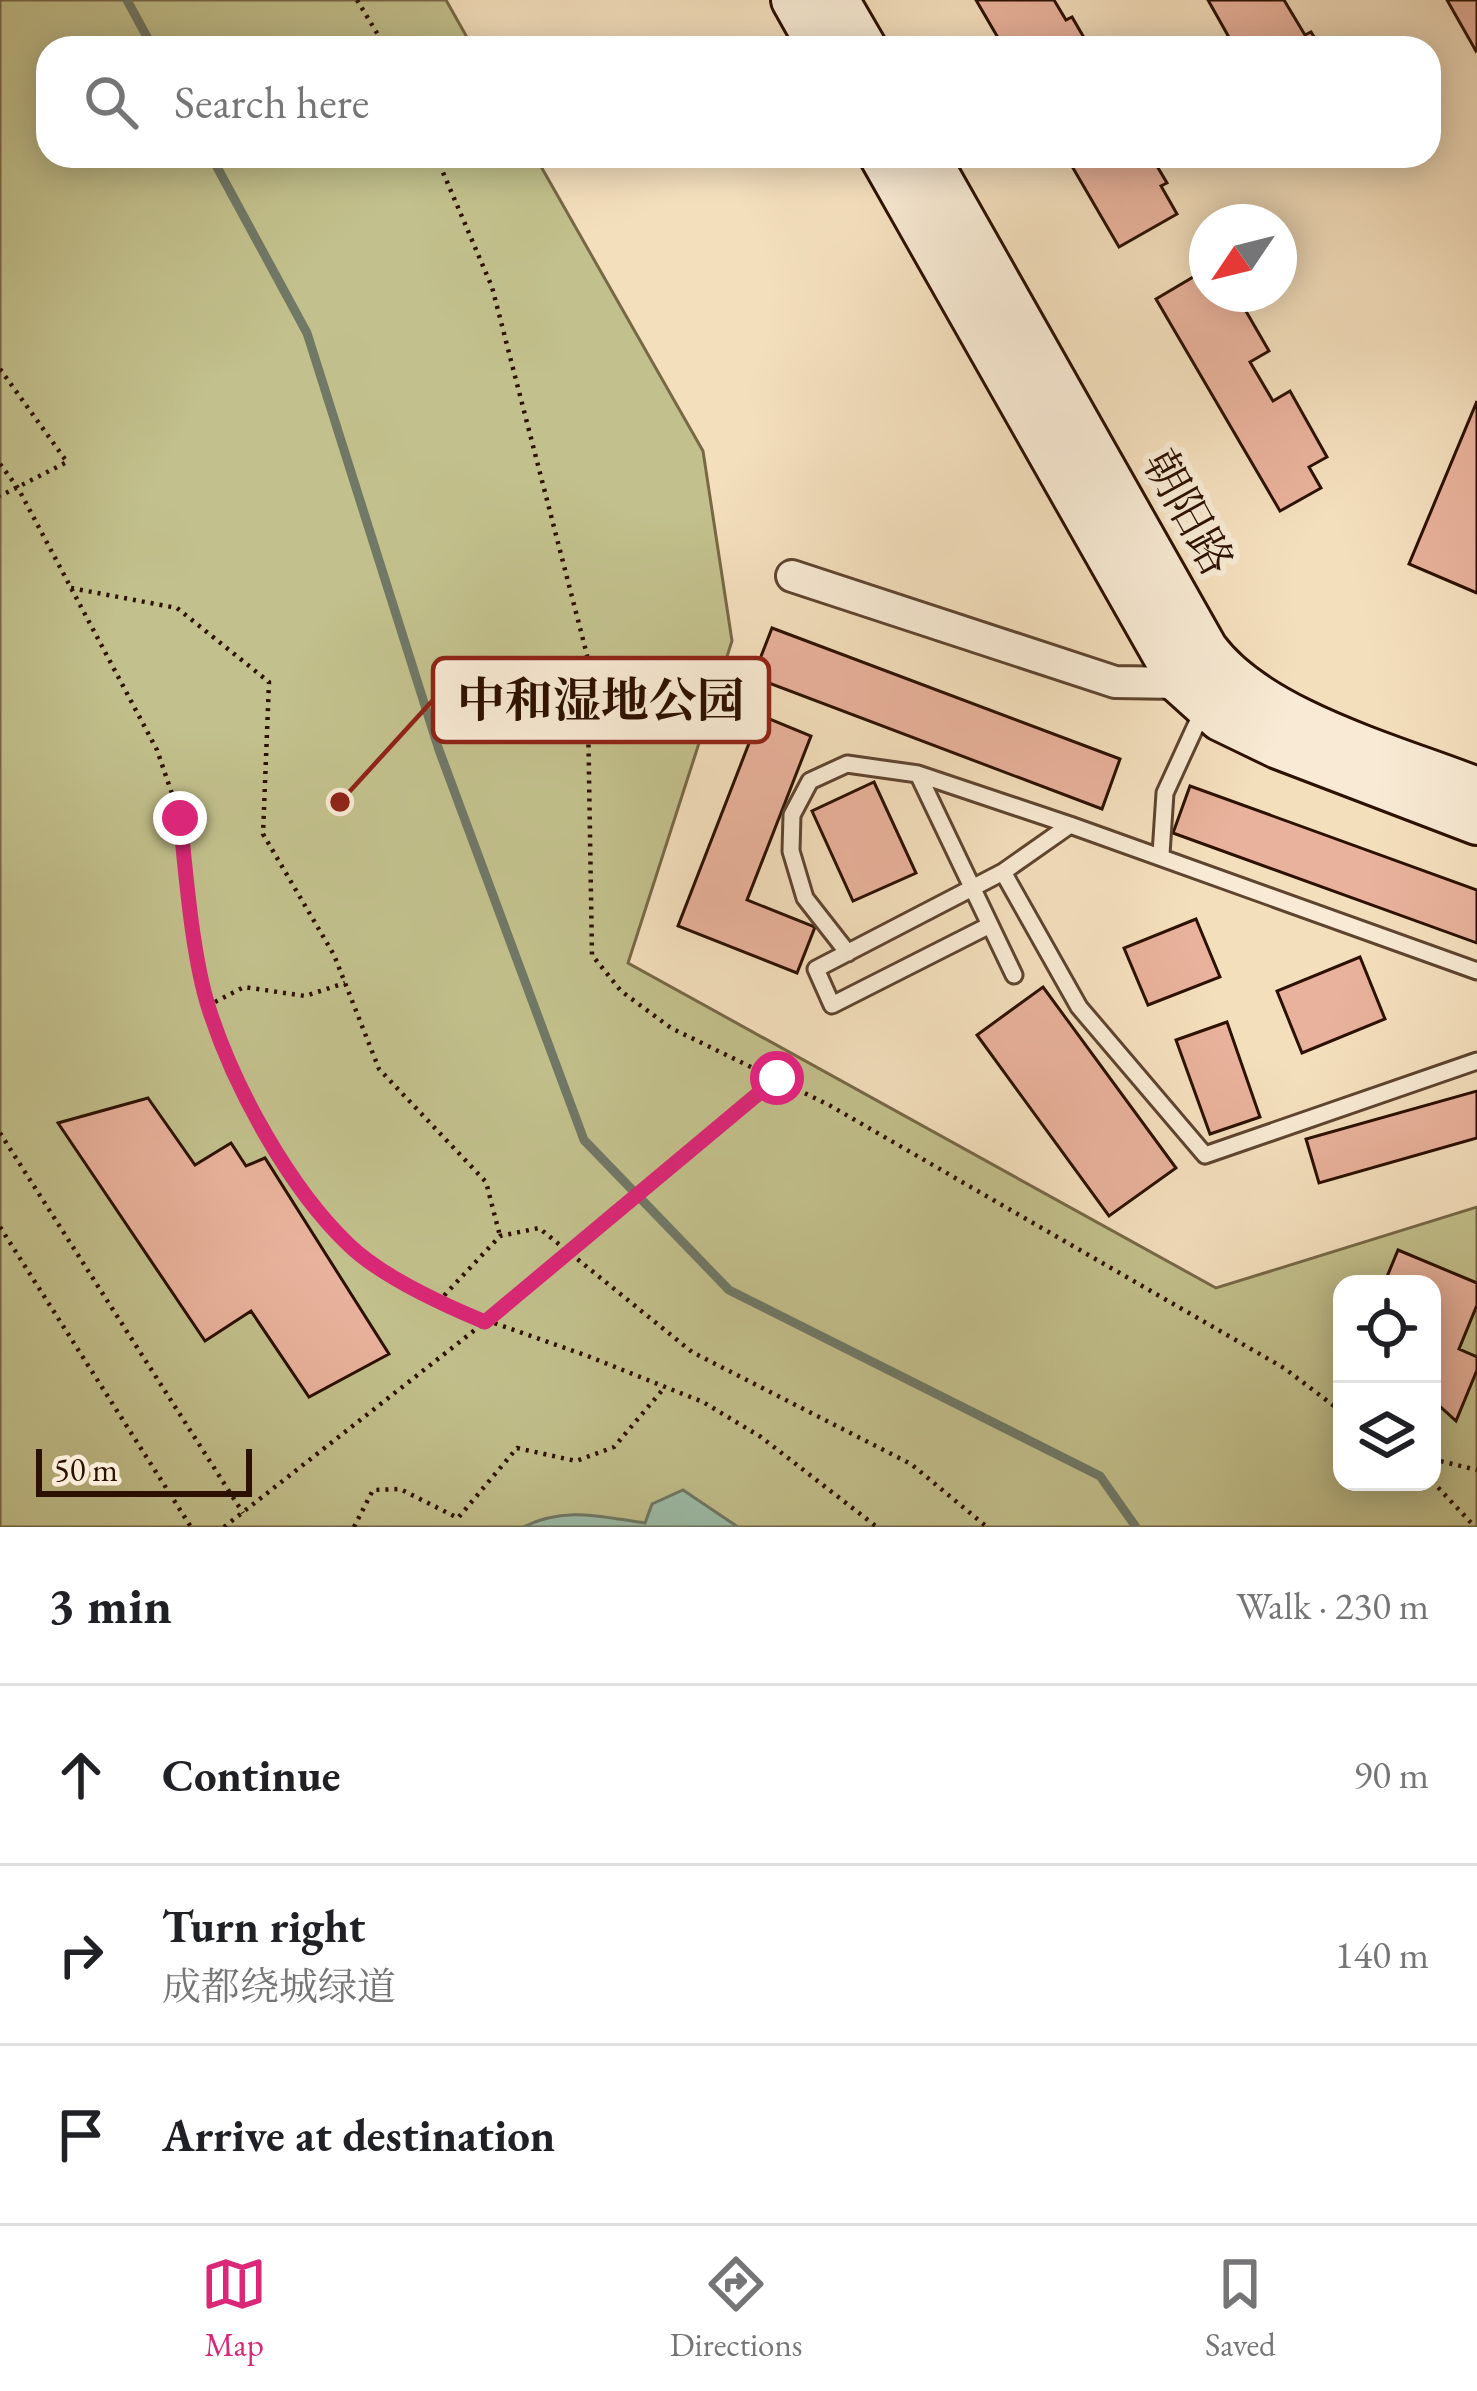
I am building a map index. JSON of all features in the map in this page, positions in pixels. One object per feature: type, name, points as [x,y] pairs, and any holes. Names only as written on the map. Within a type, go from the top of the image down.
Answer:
[{"type":"main road","points":[[793,0],[813,36]]},
{"type":"main road","points":[[837,0],[858,36]]},
{"type":"main road","points":[[888,168],[1192,694],[1220,719],[1278,747],[1477,823]]},
{"type":"main road","name":"朝阳路","points":[[934,168],[1205,649],[1226,676],[1278,711],[1477,789]]},
{"type":"street","points":[[792,576],[1115,682],[1192,694]]},
{"type":"lane","points":[[1161,854],[1165,793],[1192,694]]},
{"type":"lane","points":[[848,953],[805,898],[791,851],[792,814],[810,781],[847,764],[918,774],[1161,854],[1477,971]]},
{"type":"lane","points":[[918,774],[1014,975]]},
{"type":"lane","points":[[990,925],[832,1005],[816,969],[1003,872],[1070,825]]},
{"type":"lane","points":[[1003,872],[1079,1007],[1205,1155],[1477,1061]]},
{"type":"path","points":[[357,0],[379,36]]},
{"type":"path","points":[[441,168],[492,287],[587,655],[592,955],[621,991],[671,1028],[830,1105],[1284,1368],[1333,1405]]},
{"type":"path","points":[[0,369],[67,462],[0,496]]},
{"type":"path","points":[[0,464],[18,488],[158,750],[180,818],[208,1006],[241,1087],[280,1160],[350,1246],[437,1303],[703,1402],[761,1437],[877,1527]]},
{"type":"path","points":[[71,588],[177,608],[269,682],[263,834],[334,955],[379,1069],[486,1182],[500,1236]]},
{"type":"path","points":[[208,1006],[244,987],[304,996],[345,983]]},
{"type":"path","points":[[224,1527],[485,1322],[777,1078]]},
{"type":"path","points":[[0,1133],[243,1514]]},
{"type":"path","points":[[0,1227],[191,1527]]},
{"type":"path","points":[[437,1303],[500,1236],[539,1228],[692,1352],[910,1464],[987,1527]]},
{"type":"path","points":[[354,1527],[373,1490],[400,1489],[458,1518],[517,1448],[576,1461],[614,1447],[665,1387]]},
{"type":"path","points":[[1441,1461],[1477,1470]]},
{"type":"path","points":[[1441,1491],[1475,1527]]},
{"type":"shaded area","points":[[0,0],[446,0],[466,36],[36,36],[36,168],[542,168],[703,451],[732,641],[628,963],[1216,1288],[1477,1207],[1477,1527],[0,1527]]},
{"type":"shaded area","points":[[683,1490],[738,1527],[523,1527],[569,1515],[645,1523],[652,1504]]},
{"type":"building","points":[[976,0],[1054,0],[1083,36],[997,36]]},
{"type":"building","points":[[1208,0],[1284,0],[1305,35],[1311,32],[1314,36],[1228,36]]},
{"type":"building","points":[[1447,0],[1477,0],[1476,51]]},
{"type":"building","points":[[1073,168],[1158,168],[1167,183],[1161,186],[1177,214],[1119,247]]},
{"type":"building","points":[[1189,280],[1189,312],[1246,312],[1269,351],[1250,362],[1273,401],[1290,391],[1327,457],[1309,467],[1321,488],[1280,511],[1156,299]]},
{"type":"building","points":[[1477,401],[1477,593],[1409,564]]},
{"type":"building","points":[[772,628],[1120,759],[1102,809],[753,677]]},
{"type":"building","points":[[760,715],[811,736],[747,900],[815,927],[797,973],[678,926]]},
{"type":"building","points":[[874,782],[916,873],[853,901],[812,811]]},
{"type":"building","points":[[1190,786],[1477,890],[1477,943],[1173,833]]},
{"type":"building","points":[[1196,919],[1220,977],[1148,1005],[1124,948]]},
{"type":"building","points":[[1360,957],[1385,1019],[1302,1053],[1277,991]]},
{"type":"building","points":[[1043,987],[1176,1168],[1109,1216],[977,1035]]},
{"type":"building","points":[[1227,1022],[1260,1117],[1210,1134],[1176,1040]]},
{"type":"building","points":[[1477,1091],[1477,1138],[1319,1183],[1306,1139]]},
{"type":"building","points":[[148,1098],[195,1165],[231,1143],[246,1166],[265,1158],[389,1354],[309,1397],[251,1311],[205,1341],[58,1123]]},
{"type":"building","points":[[1398,1250],[1477,1283],[1477,1305],[1459,1349],[1477,1357],[1477,1370],[1456,1421],[1441,1407],[1441,1275],[1388,1275]]},
{"type":"waterway","points":[[127,0],[146,36]]},
{"type":"waterway","points":[[218,168],[307,333],[439,750],[584,1140],[729,1290],[1100,1476],[1136,1527]]},
{"type":"place","name":"中和湿地公园","points":[[340,802]]},
{"type":"route","points":[[180,818],[208,1006],[241,1087],[280,1160],[350,1246],[437,1303],[485,1322],[777,1078]]}]
